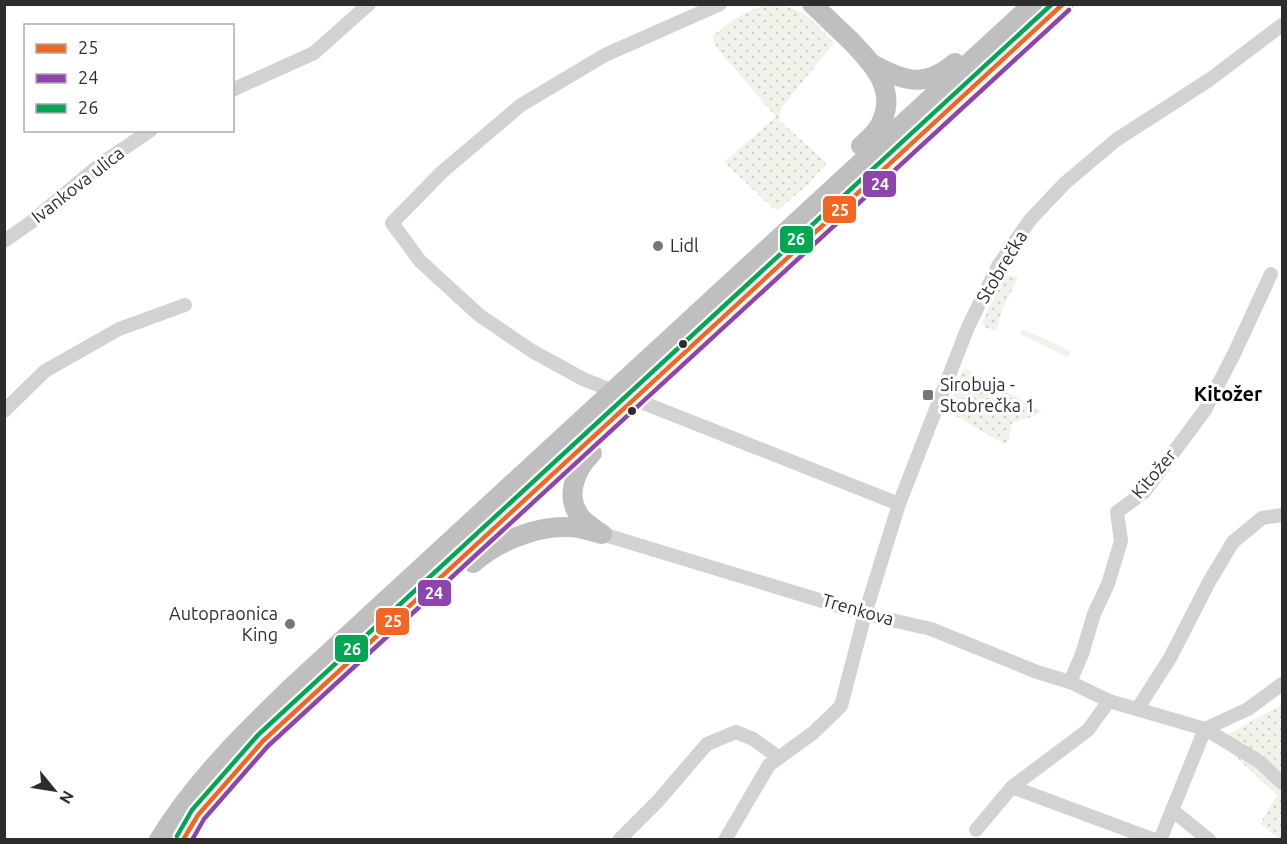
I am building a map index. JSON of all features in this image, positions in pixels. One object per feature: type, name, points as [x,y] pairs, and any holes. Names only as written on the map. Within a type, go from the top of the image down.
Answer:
[{"type":"highway","points":[[812,4],[874,65],[883,82],[886,98],[886,109],[877,130],[833,174],[821,201]]},
{"type":"highway","points":[[159,840],[188,797],[249,728],[1033,4]]},
{"type":"highway","points":[[183,840],[198,815],[263,741],[620,415],[1064,4]]},
{"type":"highway","points":[[874,65],[913,81],[927,80],[941,74],[967,55],[981,52]]},
{"type":"highway","points":[[602,534],[583,520],[575,508],[572,491],[574,478],[582,462],[617,429],[620,415]]},
{"type":"highway","points":[[442,578],[457,577],[480,557],[507,541],[531,533],[556,528],[578,528],[602,534]]},
{"type":"street","points":[[234,89],[314,53],[369,4]]},
{"type":"street","points":[[720,4],[605,54],[520,105],[442,172],[392,224],[420,261],[479,315],[532,351],[583,379],[899,504]]},
{"type":"street","name":"Stobrečka","points":[[725,840],[769,765],[813,733],[841,706],[865,614],[899,504],[968,327],[998,266],[1030,220],[1065,183],[1116,140],[1209,80],[1282,25]]},
{"type":"street","name":"Ivankova ulica","points":[[4,241],[30,223],[102,163],[148,132]]},
{"type":"street","name":"Kitožer","points":[[1070,682],[1082,654],[1094,614],[1108,584],[1121,541],[1117,512],[1144,492],[1205,410],[1271,274]]},
{"type":"street","points":[[4,411],[45,370],[119,329],[185,305]]},
{"type":"street","points":[[1138,708],[1170,658],[1209,582],[1233,542],[1262,518],[1282,515]]},
{"type":"street","name":"Trenkova","points":[[602,534],[865,614],[931,629],[1037,672],[1070,682],[1109,701],[1205,729],[1260,762],[1282,783]]},
{"type":"street","points":[[1160,840],[1205,729],[1248,709],[1282,684]]},
{"type":"street","points":[[976,831],[1012,787],[1088,730],[1109,701]]},
{"type":"street","points":[[619,840],[658,801],[707,744],[736,732],[753,739],[778,757]]},
{"type":"street","points":[[1012,787],[1155,840]]},
{"type":"street","points":[[1172,810],[1209,840]]},
{"type":"shaded area","points":[[767,5],[798,11],[812,20],[834,43],[782,107],[779,116],[780,121],[827,163],[806,186],[778,210],[773,208],[724,162],[776,117],[715,46],[713,36],[745,13]]},
{"type":"shaded area","points":[[1005,276],[1018,277],[1002,311],[996,331],[987,328],[982,323],[983,320]]},
{"type":"shaded area","points":[[1023,329],[1071,351],[1068,357],[1020,334]]},
{"type":"shaded area","points":[[964,368],[1042,411],[1012,423],[1009,440],[1004,444],[947,411]]},
{"type":"shaded area","points":[[1282,704],[1282,839],[1279,839],[1260,824],[1277,795],[1218,740]]},
{"type":"transit line","name":"26","points":[[177,836],[192,810],[258,735],[1052,4]]},
{"type":"transit line","name":"25","points":[[183,840],[198,815],[263,741],[1063,4]]},
{"type":"transit line","name":"24","points":[[192,840],[204,819],[268,746],[1069,10]]},
{"type":"place","name":"Lidl","points":[[658,246]]},
{"type":"place","name":"Sirobuja - Stobrečka 1","points":[[928,395]]},
{"type":"place","name":"Autopraonica King","points":[[290,624]]},
{"type":"district","name":"Kitožer","points":[[1228,394]]}]
